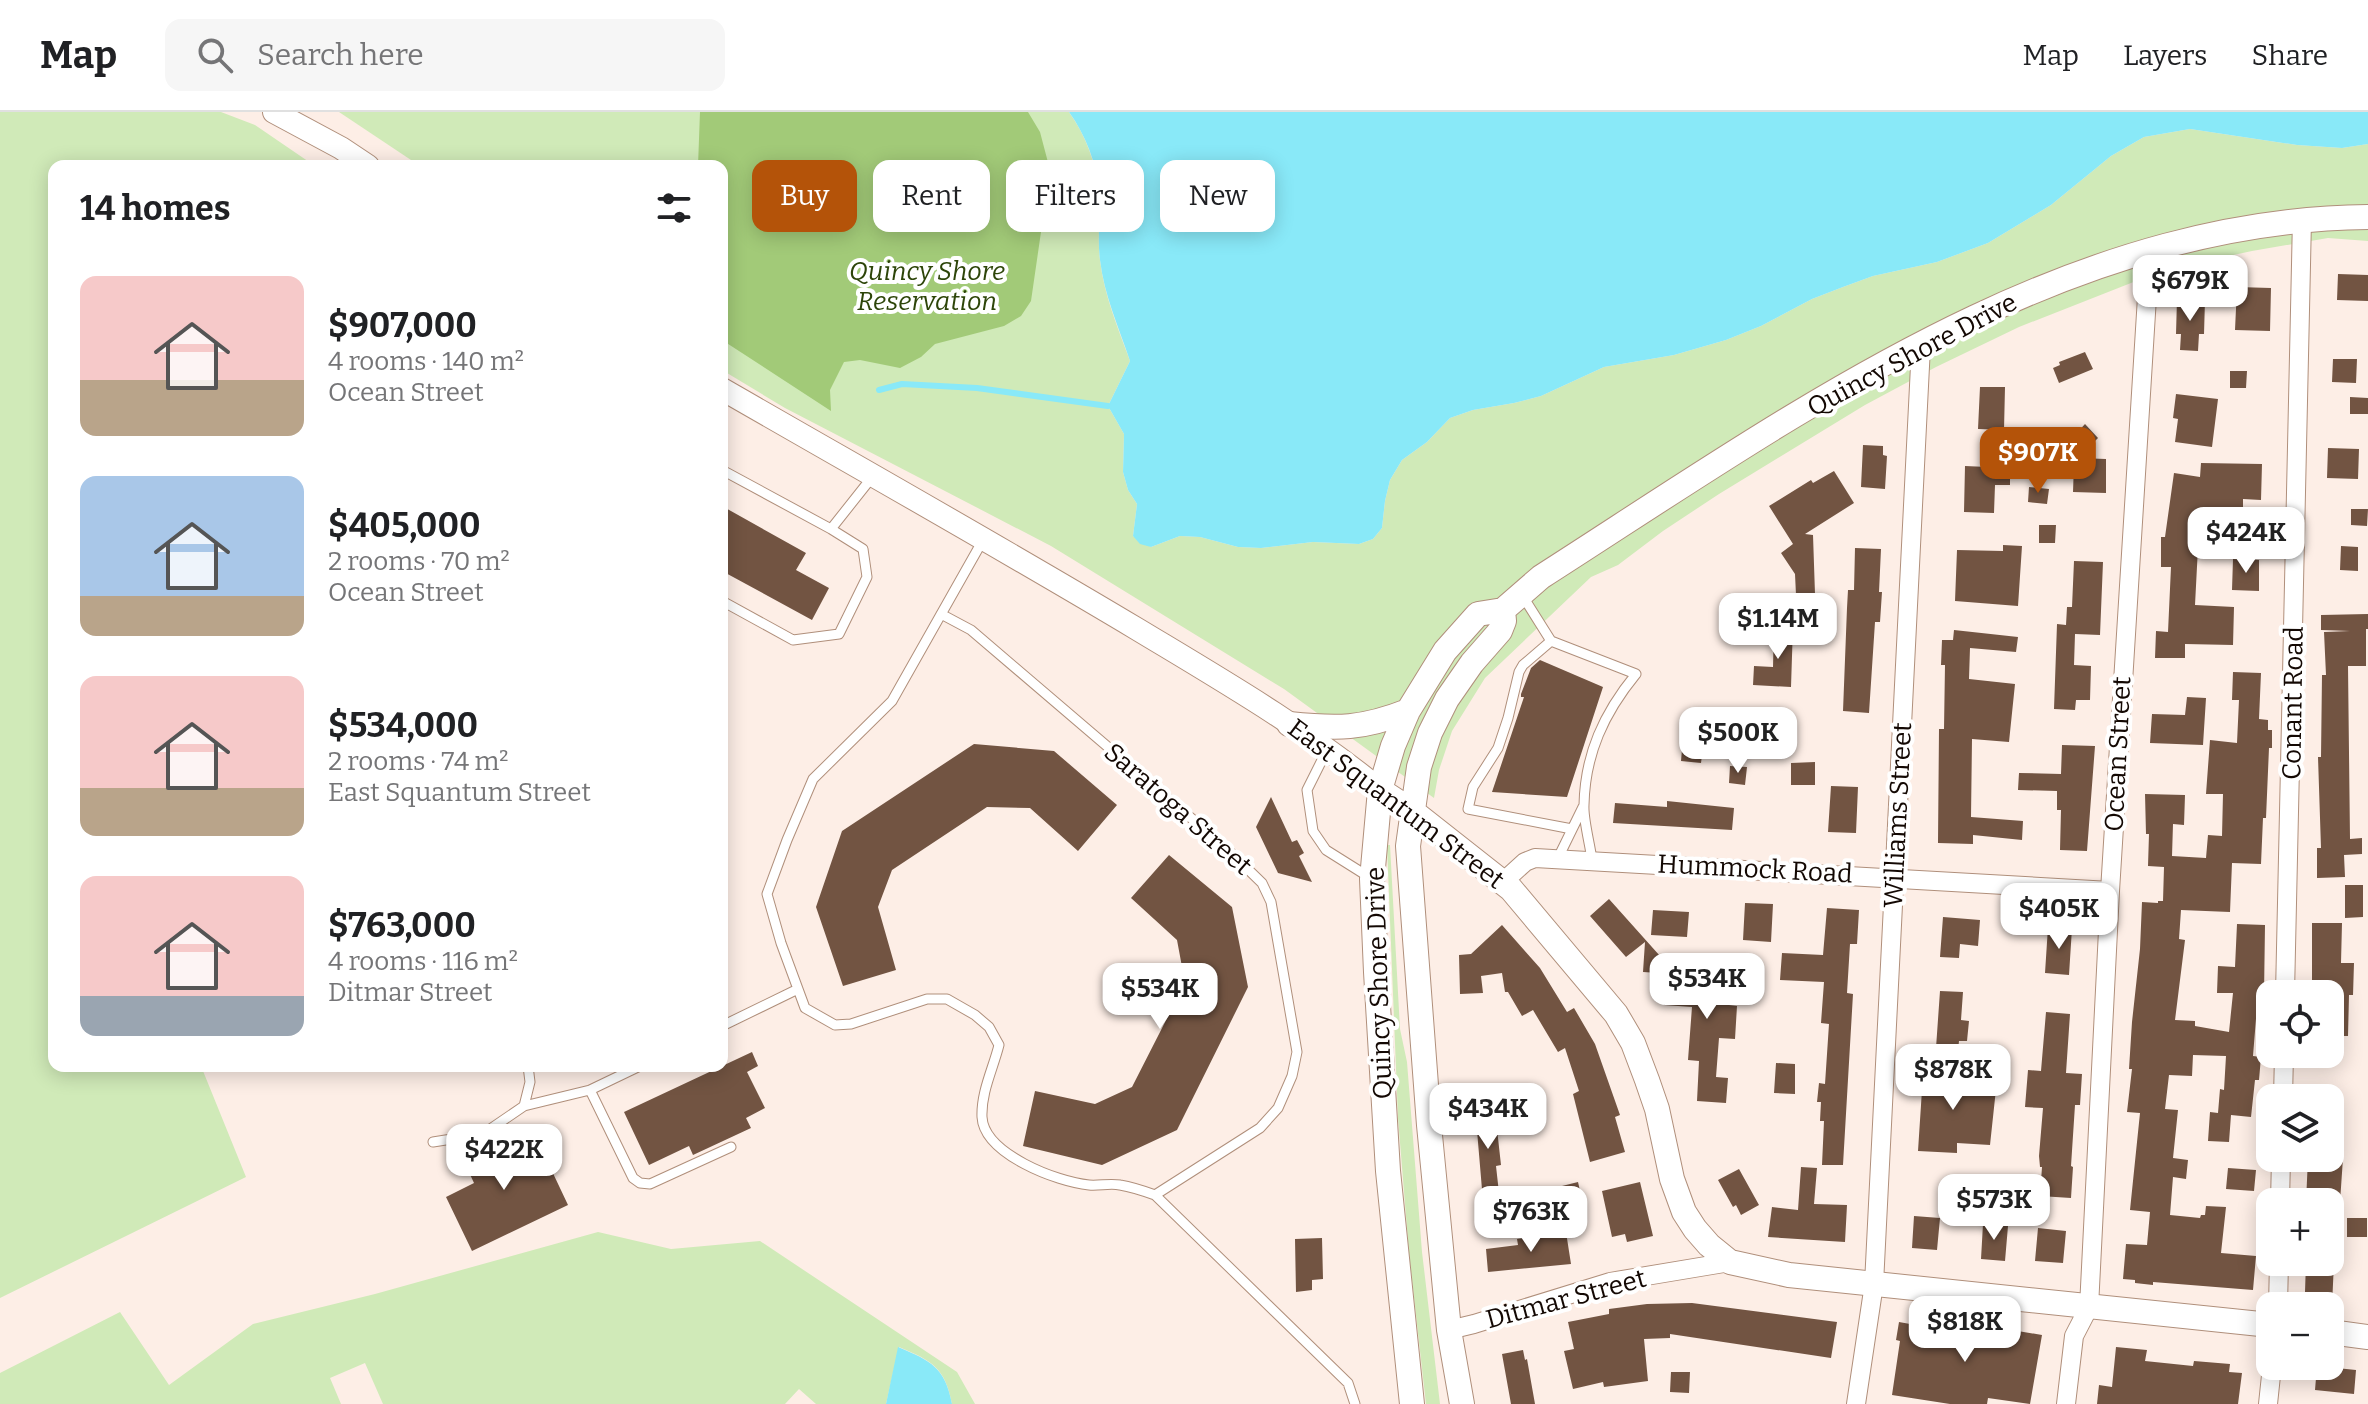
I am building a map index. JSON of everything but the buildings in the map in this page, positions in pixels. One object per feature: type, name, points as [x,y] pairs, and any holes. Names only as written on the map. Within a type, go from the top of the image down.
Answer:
[{"type":"main road","name":"Quincy Shore Drive","points":[[1412,1404],[1388,1171],[1372,879],[1380,790],[1393,746],[1408,711],[1432,670],[1459,634],[1478,614],[1512,602],[1541,577],[1805,410],[1860,377],[1996,309],[2108,262],[2150,249],[2213,234],[2302,219],[2368,217]]},
{"type":"main road","name":"Quincy Shore Drive","points":[[1462,1404],[1449,1330],[1429,1125],[1408,846],[1419,767],[1430,733],[1463,675],[1500,631],[1512,602]]},
{"type":"main road","points":[[1289,724],[1326,728],[1360,726],[1408,711]]},
{"type":"main road","name":"East Squantum Street","points":[[1380,790],[1503,882],[1616,1014],[1633,1043],[1657,1109],[1672,1179],[1684,1212],[1702,1237],[1730,1262]]},
{"type":"main road","points":[[1730,1262],[1789,1275],[2256,1324]]},
{"type":"main road","points":[[2344,1334],[2368,1337]]},
{"type":"street","points":[[274,112],[359,160]]},
{"type":"street","name":"Conant Road","points":[[2285,980],[2302,219]]},
{"type":"street","name":"Ocean Street","points":[[2089,1307],[2110,891],[2150,249]]},
{"type":"street","name":"Williams Street","points":[[1856,1404],[1874,1284],[1921,346]]},
{"type":"street","name":"East Squantum Street","points":[[728,392],[1097,604],[1240,691],[1380,790]]},
{"type":"street","name":"Hummock Road","points":[[1503,882],[1525,862],[1535,858],[1558,858],[2110,891]]},
{"type":"street","name":"Ditmar Street","points":[[1449,1330],[1610,1282],[1730,1262]]},
{"type":"street","points":[[2066,1404],[2074,1336],[2089,1307]]},
{"type":"street","points":[[2268,1404],[2271,1380]]},
{"type":"lane","points":[[728,473],[863,549],[867,577],[839,634],[793,640],[728,604]]},
{"type":"lane","points":[[831,529],[873,476]]},
{"type":"lane","points":[[983,540],[892,701],[813,779],[787,840],[767,894],[805,1008],[835,1025],[851,1024],[927,999],[947,999],[975,1015],[989,1027],[999,1045],[984,1093],[982,1120],[990,1140],[1010,1156],[1054,1176],[1089,1185],[1119,1185],[1155,1195],[1348,1383],[1355,1404]]},
{"type":"lane","points":[[1512,602],[1551,641],[1636,674],[1612,706],[1590,752],[1583,807],[1592,860]]},
{"type":"lane","name":"Saratoga Street","points":[[941,614],[971,630],[1225,847],[1262,883],[1271,902],[1297,1052],[1292,1076],[1278,1108],[1260,1128],[1155,1195]]},
{"type":"lane","points":[[1551,641],[1519,672],[1498,748],[1473,787],[1468,809],[1572,829]]},
{"type":"lane","points":[[1327,750],[1307,790],[1313,831],[1326,850],[1372,879]]},
{"type":"lane","points":[[1558,858],[1583,807]]},
{"type":"lane","points":[[728,1023],[798,989]]},
{"type":"lane","points":[[524,1106],[530,1082],[529,1072]]},
{"type":"lane","points":[[433,1142],[483,1134],[524,1106],[590,1090],[628,1072]]},
{"type":"lane","points":[[590,1090],[633,1178],[640,1183],[650,1184],[731,1147]]},
{"type":"green space","points":[[0,112],[221,112],[255,125],[306,160],[48,160],[48,1072],[203,1072],[246,1177],[0,1298]]},
{"type":"green space","name":"Quincy Shore Reservation","points":[[339,112],[1069,112],[1085,140],[1092,160],[1006,160],[1006,232],[1099,232],[1105,286],[1130,361],[1108,406],[1124,434],[1123,472],[1128,490],[1137,504],[1133,536],[1151,547],[1180,536],[1261,548],[1313,542],[1359,544],[1373,539],[1382,528],[1390,480],[1402,460],[1427,442],[1450,418],[1541,396],[1604,367],[1674,355],[1726,340],[1843,287],[1873,276],[1937,262],[1988,243],[2051,205],[2111,156],[2144,137],[2190,129],[2297,145],[2342,148],[2368,144],[2368,241],[2328,238],[2164,270],[2019,327],[1865,405],[1719,494],[1618,565],[1591,577],[1485,678],[1452,731],[1439,770],[1434,798],[1284,689],[1051,546],[785,408],[728,374],[728,160],[411,160]]},
{"type":"green space","points":[[700,112],[1028,112],[1040,132],[1047,160],[1006,160],[1006,232],[1041,232],[1031,301],[1021,316],[1004,326],[935,344],[921,357],[900,368],[860,360],[844,362],[830,390],[831,411],[728,344],[728,160],[698,160]]},
{"type":"green space","points":[[1387,845],[1390,845],[1400,1029],[1407,1062],[1422,1252],[1440,1404],[1426,1404],[1409,1253],[1398,1118]]},
{"type":"green space","points":[[598,1232],[671,1249],[760,1241],[957,1372],[975,1404],[952,1404],[941,1373],[928,1361],[899,1347],[886,1404],[816,1404],[799,1389],[785,1404],[383,1404],[365,1363],[330,1378],[341,1404],[0,1404],[0,1373],[120,1312],[169,1385],[253,1324],[375,1294]]},
{"type":"water","points":[[1069,112],[2368,112],[2368,144],[2342,148],[2297,145],[2190,129],[2144,137],[2111,156],[2051,205],[1988,243],[1937,262],[1873,276],[1843,287],[1726,340],[1674,355],[1604,367],[1541,396],[1450,418],[1427,442],[1402,460],[1390,480],[1382,528],[1373,539],[1359,544],[1313,542],[1261,548],[1180,536],[1151,547],[1140,544],[1133,536],[1137,504],[1128,490],[1123,472],[1124,434],[1108,406],[1130,361],[1108,299],[1099,243],[1099,232],[1144,232],[1144,160],[1093,160]]},
{"type":"water","points":[[898,1347],[928,1361],[941,1373],[952,1404],[886,1404]]},
{"type":"waterway","points":[[879,390],[902,384],[977,388],[1108,406]]}]
